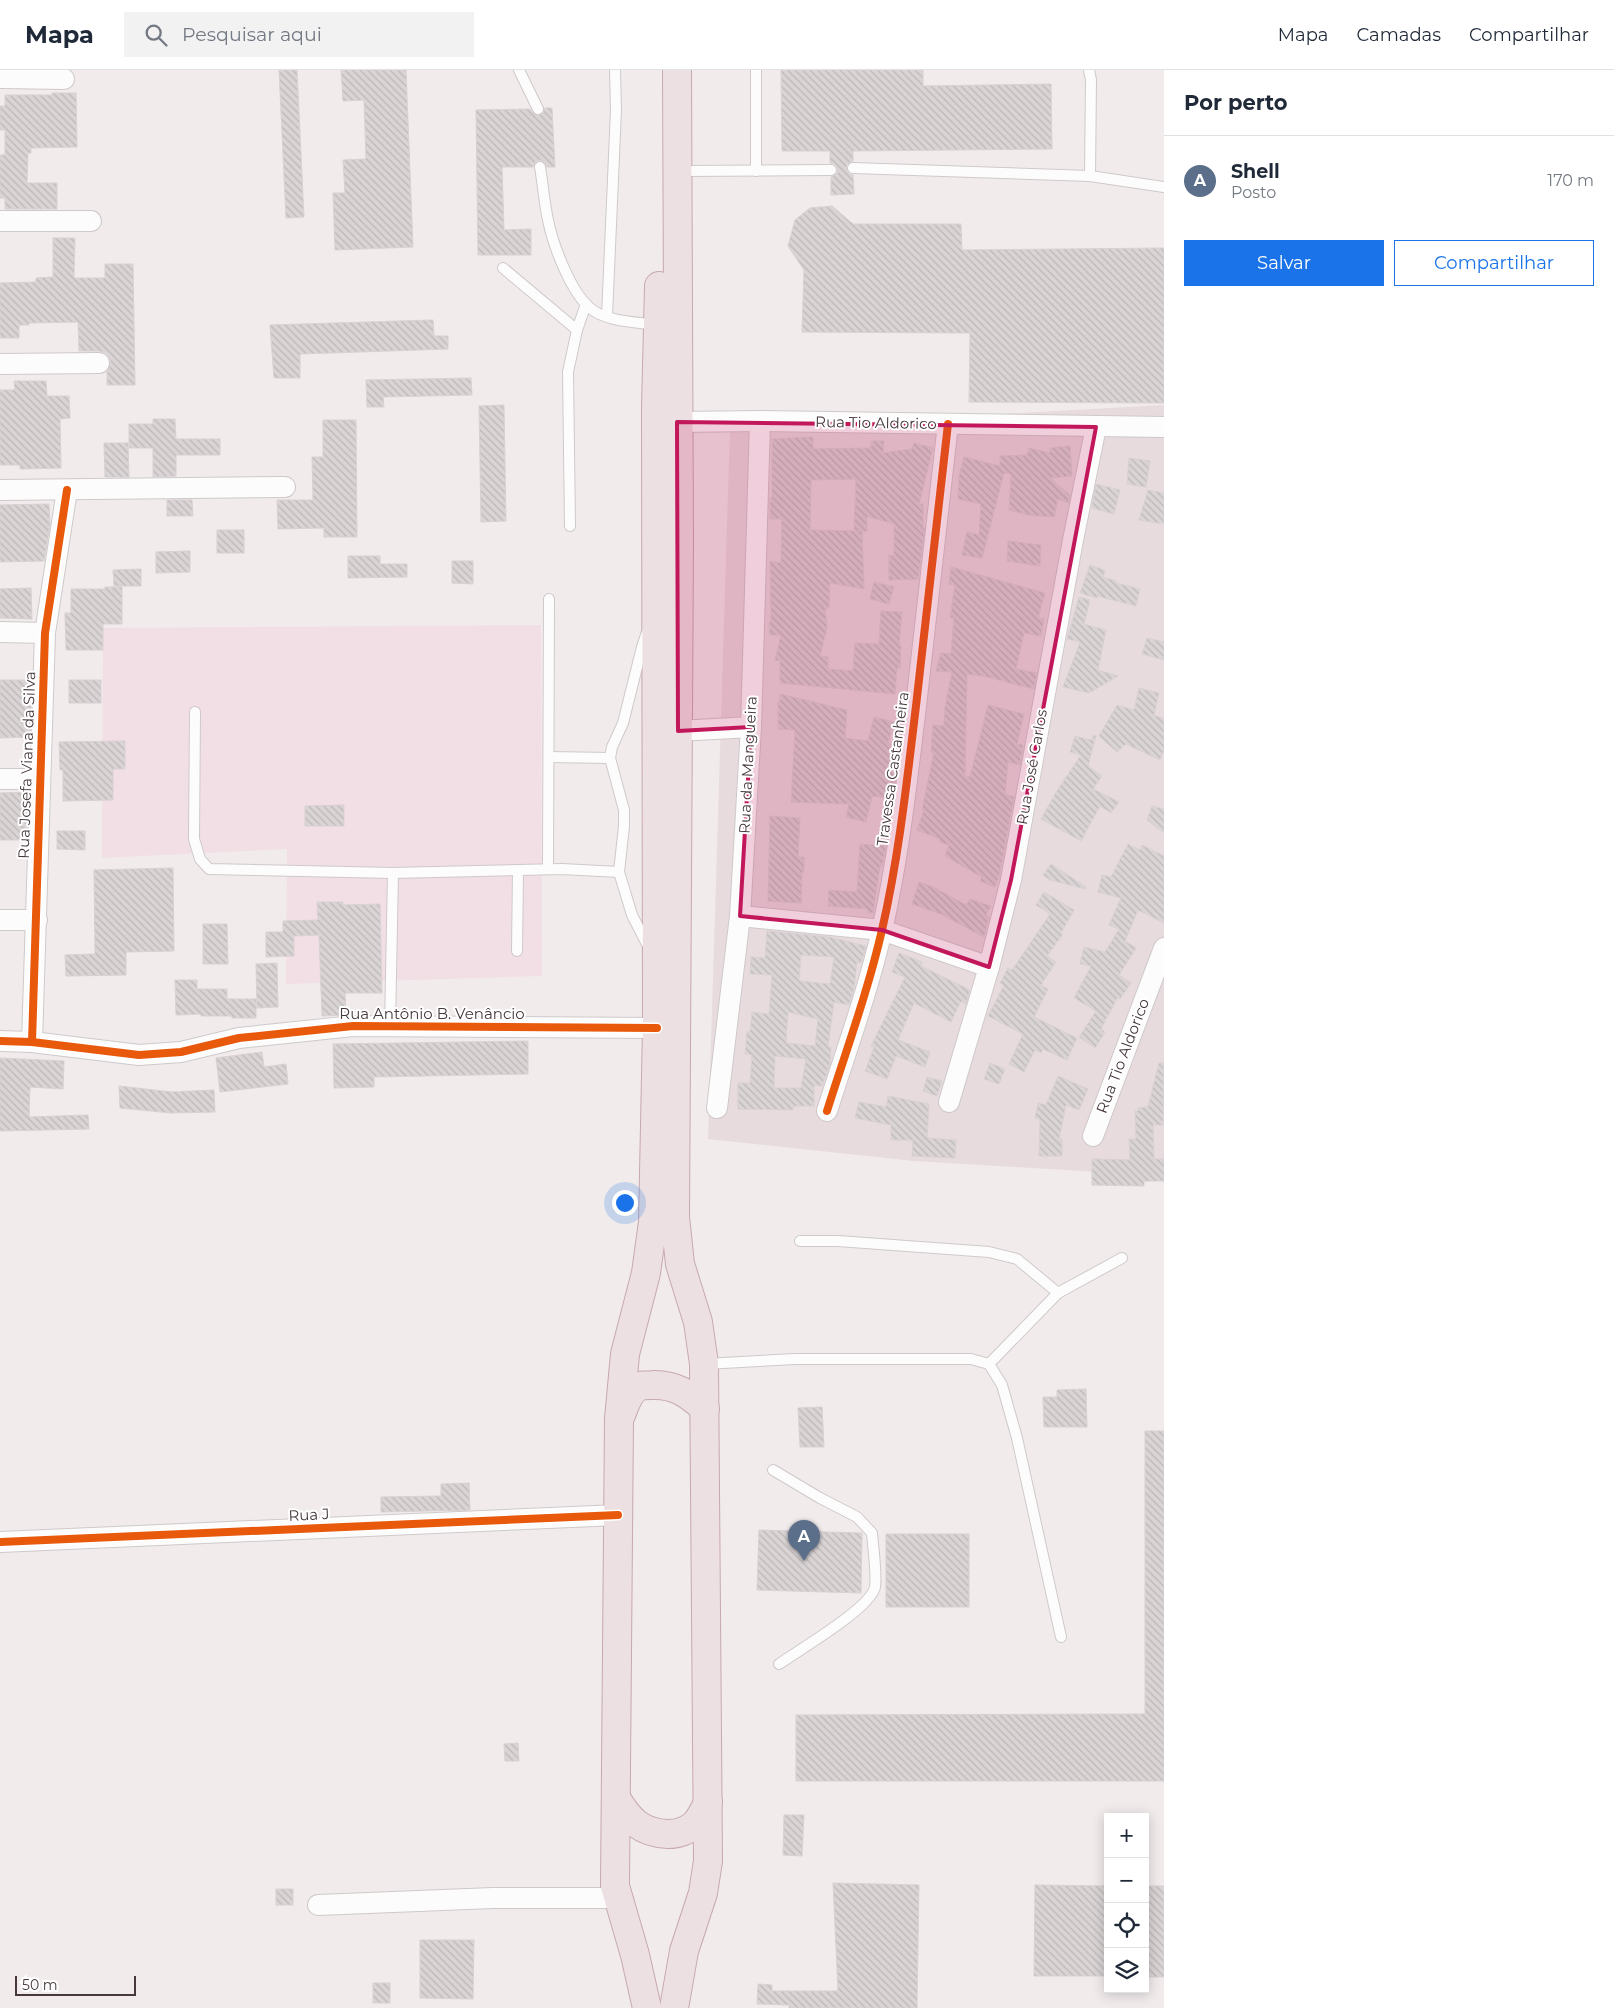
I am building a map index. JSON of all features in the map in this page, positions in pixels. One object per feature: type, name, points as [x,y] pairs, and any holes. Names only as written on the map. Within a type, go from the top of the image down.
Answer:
[{"type":"highway","points":[[647,2008],[635,1955],[615,1886],[619,1419],[625,1354],[646,1273],[653,1222],[657,1028],[656,608],[662,70]]},
{"type":"highway","points":[[674,2008],[684,1951],[704,1893],[708,1861],[704,1364],[698,1322],[680,1264],[674,1216],[678,731],[677,70]]},
{"type":"highway","points":[[619,1419],[630,1395],[640,1386],[665,1385],[676,1388],[686,1393],[705,1409]]},
{"type":"highway","points":[[616,1798],[625,1813],[637,1824],[648,1832],[657,1834],[675,1834],[685,1830],[697,1822],[708,1802]]},
{"type":"street","points":[[0,78],[64,79]]},
{"type":"street","points":[[0,222],[91,221]]},
{"type":"street","points":[[0,364],[99,363]]},
{"type":"street","name":"Rua Tio Aldorico","points":[[677,422],[760,421],[1164,427]]},
{"type":"street","name":"Rua da Mangueira","points":[[717,1108],[740,916],[751,727],[760,421]]},
{"type":"street","name":"Travessa Castanheira","points":[[827,1111],[882,930],[905,800],[948,424]]},
{"type":"street","name":"Rua José Carlos","points":[[949,1102],[989,967],[1012,880],[1071,550],[1096,427]]},
{"type":"street","points":[[0,490],[285,487]]},
{"type":"street","name":"Rua Josefa Viana da Silva","points":[[32,1042],[45,633],[66,490]]},
{"type":"street","points":[[0,632],[45,633]]},
{"type":"street","points":[[678,731],[751,727]]},
{"type":"street","points":[[0,778],[40,778]]},
{"type":"street","points":[[740,916],[882,930],[989,967]]},
{"type":"street","points":[[0,920],[37,920]]},
{"type":"street","name":"Rua Tio Aldorico","points":[[1093,1136],[1164,948]]},
{"type":"street","name":"Rua Antônio B. Venâncio","points":[[0,1041],[32,1042],[139,1055],[181,1052],[239,1038],[353,1026],[657,1028]]},
{"type":"street","name":"Rua J","points":[[0,1542],[618,1515]]},
{"type":"street","points":[[318,1905],[493,1898],[617,1898]]},
{"type":"lane","points":[[519,70],[538,108]]},
{"type":"lane","points":[[606,316],[616,110],[615,70]]},
{"type":"lane","points":[[756,70],[756,171]]},
{"type":"lane","points":[[1089,70],[1092,80],[1090,176]]},
{"type":"lane","points":[[540,167],[548,221],[562,262],[576,290],[586,304],[594,311],[606,316],[658,325]]},
{"type":"lane","points":[[853,168],[1090,176],[1164,187]]},
{"type":"lane","points":[[677,171],[831,170]]},
{"type":"lane","points":[[503,268],[577,330]]},
{"type":"lane","points":[[570,526],[568,372],[577,330],[586,304]]},
{"type":"lane","points":[[548,869],[549,599]]},
{"type":"lane","points":[[656,608],[642,647],[623,723],[612,747],[610,758],[624,810],[619,872],[632,914],[656,962]]},
{"type":"lane","points":[[194,712],[194,839],[200,859],[209,869],[393,873],[548,869],[619,872]]},
{"type":"lane","points":[[548,757],[610,758]]},
{"type":"lane","points":[[517,951],[518,871]]},
{"type":"lane","points":[[390,1026],[393,873]]},
{"type":"lane","points":[[800,1241],[838,1241],[989,1252],[1017,1259],[1058,1293]]},
{"type":"lane","points":[[989,1364],[1058,1293],[1122,1258]]},
{"type":"lane","points":[[704,1364],[812,1358],[971,1359],[989,1364],[1002,1385],[1017,1438],[1061,1637]]},
{"type":"lane","points":[[773,1470],[856,1517],[872,1533],[875,1588],[866,1603],[860,1608],[779,1664]]},
{"type":"highlighted area","points":[[677,422],[1096,427],[1011,880],[989,967],[882,930],[740,916],[751,727],[678,731]]},
{"type":"shaded area","points":[[1164,405],[1164,1176],[914,1161],[708,1139],[730,429]]},
{"type":"shaded area","points":[[541,625],[542,976],[286,984],[287,849],[102,858],[103,628]]},
{"type":"building","points":[[279,70],[297,70],[304,217],[286,218]]},
{"type":"building","points":[[341,70],[406,70],[413,247],[335,250],[333,193],[345,193],[343,160],[366,159],[364,100],[343,101]]},
{"type":"building","points":[[781,70],[923,70],[923,86],[1051,84],[1052,149],[853,151],[853,161],[847,164],[846,168],[849,174],[853,175],[854,194],[831,195],[831,177],[837,174],[838,169],[835,164],[830,163],[830,151],[782,151]]},
{"type":"building","points":[[52,93],[76,93],[77,147],[31,148],[31,153],[28,153],[27,183],[57,183],[57,209],[5,209],[5,198],[0,198],[0,155],[5,155],[5,130],[0,130],[0,106],[5,106],[5,95],[52,95]]},
{"type":"building","points":[[545,108],[552,108],[555,167],[547,167],[545,162],[539,160],[535,162],[533,167],[502,167],[504,230],[531,229],[531,255],[478,255],[476,110],[530,109],[538,116],[543,113]]},
{"type":"building","points":[[832,206],[853,224],[961,224],[962,250],[1164,248],[1164,403],[969,402],[970,333],[802,332],[804,270],[788,246],[795,220],[810,208]]},
{"type":"building","points":[[53,238],[75,238],[74,278],[105,278],[105,264],[133,264],[135,385],[107,385],[107,372],[111,363],[109,357],[106,353],[99,351],[79,351],[78,322],[19,325],[19,338],[0,338],[0,283],[36,282],[36,278],[53,277]]},
{"type":"building","points":[[433,320],[434,336],[448,336],[448,349],[300,354],[300,378],[274,378],[270,325]]},
{"type":"building","points":[[471,378],[472,395],[383,397],[384,407],[367,407],[366,380]]},
{"type":"building","points":[[14,381],[46,381],[47,396],[69,396],[70,418],[60,419],[61,468],[20,469],[20,465],[0,465],[0,390],[15,390]]},
{"type":"building","points":[[504,405],[506,521],[481,522],[479,406]]},
{"type":"building","points":[[153,419],[175,419],[176,439],[220,439],[220,455],[176,455],[176,476],[153,477],[153,448],[129,448],[129,424],[153,424]]},
{"type":"building","points":[[323,420],[356,420],[357,537],[324,537],[324,528],[278,529],[277,500],[313,500],[312,457],[323,457]]},
{"type":"building","points":[[813,437],[813,449],[871,448],[871,441],[884,441],[883,453],[912,449],[914,443],[933,448],[919,504],[923,504],[923,528],[925,529],[918,579],[889,580],[889,555],[894,556],[894,524],[867,516],[867,532],[862,531],[864,589],[830,583],[829,608],[825,608],[827,628],[820,656],[828,657],[828,669],[853,671],[855,643],[879,644],[881,611],[902,612],[899,646],[901,646],[900,668],[897,668],[895,694],[780,683],[780,661],[775,660],[781,635],[770,635],[769,622],[771,622],[770,561],[781,563],[782,519],[770,519],[772,439]],"holes":[[[856,479],[854,530],[862,531],[810,530],[811,480]]]},
{"type":"building","points":[[104,443],[128,443],[129,477],[105,477]]},
{"type":"building","points":[[1070,446],[1072,476],[1050,478],[1070,495],[1068,503],[1058,499],[1054,517],[1028,515],[1009,510],[1011,474],[1004,473],[982,558],[962,555],[967,532],[979,535],[981,504],[958,499],[959,476],[964,457],[1000,466],[1000,456],[1027,455],[1029,448],[1050,453],[1050,448]]},
{"type":"building","points":[[1129,458],[1150,461],[1146,487],[1127,484]]},
{"type":"building","points":[[1096,484],[1120,490],[1114,514],[1092,508]]},
{"type":"building","points":[[1148,490],[1164,493],[1164,524],[1139,520]]},
{"type":"building","points":[[167,500],[192,500],[193,516],[167,516]]},
{"type":"building","points":[[49,504],[50,525],[44,561],[0,562],[0,505]]},
{"type":"building","points":[[217,530],[244,530],[244,553],[217,553]]},
{"type":"building","points":[[1008,541],[1041,545],[1040,566],[1007,561]]},
{"type":"building","points":[[190,551],[190,572],[156,573],[156,552]]},
{"type":"building","points":[[348,556],[380,556],[380,564],[407,564],[407,577],[348,578]]},
{"type":"building","points":[[452,561],[473,561],[473,584],[452,583]]},
{"type":"building","points":[[1090,565],[1105,570],[1103,577],[1117,581],[1116,583],[1140,589],[1136,606],[1080,593]]},
{"type":"building","points":[[951,567],[1045,593],[1038,618],[1044,619],[1041,636],[1024,633],[1016,669],[1037,673],[1034,689],[983,676],[967,674],[965,776],[970,777],[988,705],[1024,714],[1017,744],[1023,745],[1020,765],[1008,762],[1005,794],[1014,797],[999,877],[995,887],[980,881],[982,877],[945,856],[949,845],[939,842],[940,839],[917,830],[924,810],[922,810],[934,752],[931,752],[933,725],[944,726],[945,707],[952,672],[936,671],[941,653],[951,654],[954,618],[950,618],[955,585],[949,584]]},
{"type":"building","points":[[141,569],[141,586],[114,586],[113,570]]},
{"type":"building","points":[[874,582],[894,587],[889,604],[870,599]]},
{"type":"building","points":[[105,587],[122,587],[122,624],[103,624],[103,650],[66,650],[65,613],[71,613],[71,589],[105,589]]},
{"type":"building","points":[[31,588],[32,619],[0,618],[0,589]]},
{"type":"building","points":[[1079,597],[1090,600],[1084,624],[1106,630],[1098,670],[1118,676],[1089,693],[1063,687],[1080,642],[1067,639]]},
{"type":"building","points":[[1147,638],[1164,642],[1164,660],[1142,654]]},
{"type":"building","points":[[0,680],[32,680],[30,737],[0,738]]},
{"type":"building","points":[[69,680],[101,680],[101,703],[69,703]]},
{"type":"building","points":[[1139,688],[1159,693],[1154,715],[1164,719],[1164,750],[1160,760],[1126,744],[1117,752],[1099,736],[1117,705],[1134,710]]},
{"type":"building","points":[[780,694],[847,710],[845,738],[868,741],[874,717],[894,722],[888,743],[899,744],[893,799],[872,796],[866,822],[846,817],[849,804],[791,802],[795,730],[778,729],[778,701],[780,701]]},
{"type":"building","points":[[1094,735],[1096,736],[1088,766],[1102,776],[1093,789],[1119,802],[1111,813],[1100,806],[1081,841],[1041,819],[1081,755],[1070,752],[1075,736],[1091,740]]},
{"type":"building","points":[[125,741],[125,769],[113,769],[113,800],[63,801],[63,770],[60,770],[59,742]]},
{"type":"building","points":[[28,792],[27,840],[0,840],[0,793]]},
{"type":"building","points":[[344,805],[344,826],[305,826],[305,806]]},
{"type":"building","points":[[1152,806],[1164,809],[1164,833],[1147,820]]},
{"type":"building","points":[[770,816],[800,818],[798,857],[804,857],[801,903],[768,901]]},
{"type":"building","points":[[57,831],[85,831],[85,850],[57,849]]},
{"type":"building","points":[[860,844],[886,846],[882,866],[880,866],[873,913],[867,913],[868,909],[828,906],[829,890],[857,892]]},
{"type":"building","points":[[1128,844],[1140,850],[1142,845],[1164,856],[1164,923],[1138,910],[1125,941],[1136,948],[1119,975],[1131,983],[1120,999],[1118,997],[1101,1029],[1105,1032],[1095,1048],[1079,1037],[1096,1011],[1074,998],[1091,966],[1080,964],[1084,947],[1105,952],[1119,929],[1109,925],[1121,898],[1098,892],[1102,875],[1111,877]]},
{"type":"building","points":[[1051,864],[1086,887],[1085,889],[1050,880],[1043,875]]},
{"type":"building","points":[[173,868],[174,951],[126,952],[126,975],[66,976],[65,955],[95,954],[94,870]]},
{"type":"building","points":[[919,882],[933,887],[966,905],[970,899],[991,906],[986,915],[989,917],[984,937],[941,914],[912,904]]},
{"type":"building","points":[[1044,892],[1074,910],[1061,933],[1063,934],[1047,956],[1056,962],[1041,985],[1048,989],[1034,1017],[1077,1038],[1067,1060],[1043,1049],[1041,1053],[1035,1050],[1024,1072],[1009,1064],[1023,1034],[988,1016],[1004,985],[1000,983],[1008,968],[1012,970],[1050,914],[1036,905]]},
{"type":"building","points":[[317,902],[343,902],[343,905],[380,904],[382,993],[345,993],[346,1015],[322,1016],[319,935],[294,936],[294,956],[266,957],[266,932],[283,932],[283,921],[318,920]]},
{"type":"building","points":[[203,924],[227,924],[228,964],[203,964]]},
{"type":"building","points":[[767,931],[829,937],[866,946],[861,963],[857,962],[854,988],[849,1005],[834,1002],[828,1047],[831,1047],[830,1064],[822,1086],[814,1085],[814,1106],[793,1106],[793,1110],[738,1109],[738,1083],[750,1083],[752,1055],[745,1054],[747,1032],[750,1032],[752,1012],[769,1014],[772,975],[750,974],[751,957],[765,958]],"holes":[[[801,955],[834,957],[830,984],[799,981]],[[788,1012],[818,1019],[815,1046],[786,1043]],[[775,1056],[806,1059],[801,1088],[774,1088]]]},
{"type":"building","points":[[899,953],[922,962],[921,966],[970,990],[966,1004],[961,1001],[951,1022],[914,1003],[898,1040],[930,1052],[925,1067],[896,1056],[887,1079],[865,1071],[874,1047],[871,1046],[905,977],[892,972]]},
{"type":"building","points":[[277,963],[278,1007],[257,1008],[256,964]]},
{"type":"building","points":[[175,980],[197,980],[197,989],[227,989],[227,999],[256,999],[256,1018],[201,1016],[201,1014],[176,1015]]},
{"type":"building","points":[[528,1041],[528,1074],[374,1077],[374,1087],[334,1088],[333,1044]]},
{"type":"building","points":[[262,1052],[264,1067],[286,1064],[288,1084],[220,1092],[216,1058]]},
{"type":"building","points":[[0,1058],[64,1061],[63,1089],[30,1087],[29,1117],[88,1115],[89,1129],[0,1131]]},
{"type":"building","points":[[990,1063],[1005,1069],[999,1084],[984,1079]]},
{"type":"building","points":[[1159,1063],[1164,1063],[1163,1125],[1153,1125],[1154,1159],[1164,1159],[1164,1181],[1144,1181],[1144,1186],[1092,1185],[1092,1159],[1130,1160],[1129,1139],[1136,1139],[1135,1111],[1138,1111],[1138,1108],[1148,1107]]},
{"type":"building","points":[[1058,1076],[1088,1089],[1079,1110],[1066,1105],[1059,1139],[1062,1139],[1062,1156],[1039,1156],[1040,1119],[1035,1118],[1038,1103],[1046,1105]]},
{"type":"building","points":[[927,1077],[942,1081],[937,1096],[923,1091]]},
{"type":"building","points":[[119,1086],[172,1092],[214,1090],[215,1112],[171,1113],[120,1108]]},
{"type":"building","points":[[888,1096],[929,1104],[927,1138],[956,1140],[955,1158],[912,1156],[913,1140],[891,1140],[891,1125],[855,1118],[859,1102],[886,1107]]},
{"type":"building","points":[[1086,1389],[1087,1427],[1044,1427],[1043,1397],[1057,1397],[1057,1390]]},
{"type":"building","points":[[822,1407],[824,1447],[800,1447],[798,1408]]},
{"type":"building","points":[[1145,1431],[1164,1431],[1164,1781],[796,1781],[796,1715],[1145,1714]]},
{"type":"building","points":[[469,1483],[470,1510],[381,1512],[381,1497],[441,1496],[441,1484]]},
{"type":"building","points":[[759,1530],[862,1533],[861,1593],[757,1590]]},
{"type":"building","points":[[886,1534],[969,1534],[969,1607],[886,1607]]},
{"type":"building","points":[[518,1743],[519,1761],[505,1761],[504,1744]]},
{"type":"building","points":[[784,1815],[804,1815],[802,1856],[783,1855]]},
{"type":"building","points":[[833,1883],[919,1885],[917,2008],[789,2008],[789,2005],[757,2004],[758,1984],[772,1985],[772,1991],[838,1991]]},
{"type":"building","points":[[1035,1885],[1104,1886],[1104,1976],[1034,1976]]},
{"type":"building","points":[[1149,1886],[1164,1886],[1164,1977],[1149,1977]]},
{"type":"building","points":[[276,1889],[293,1889],[293,1905],[276,1905]]},
{"type":"building","points":[[420,1940],[474,1940],[473,1999],[420,1998]]},
{"type":"building","points":[[373,1983],[390,1983],[390,2003],[373,2003]]},
{"type":"cycle path","points":[[827,1111],[870,976],[882,930],[893,874],[909,762],[948,424]]},
{"type":"cycle path","points":[[32,1042],[45,633],[67,490]]},
{"type":"cycle path","points":[[0,1041],[32,1042],[139,1055],[181,1052],[239,1038],[353,1026],[657,1028]]},
{"type":"cycle path","points":[[0,1542],[618,1515]]},
{"type":"place","name":"Shell","points":[[804,1561]]}]
